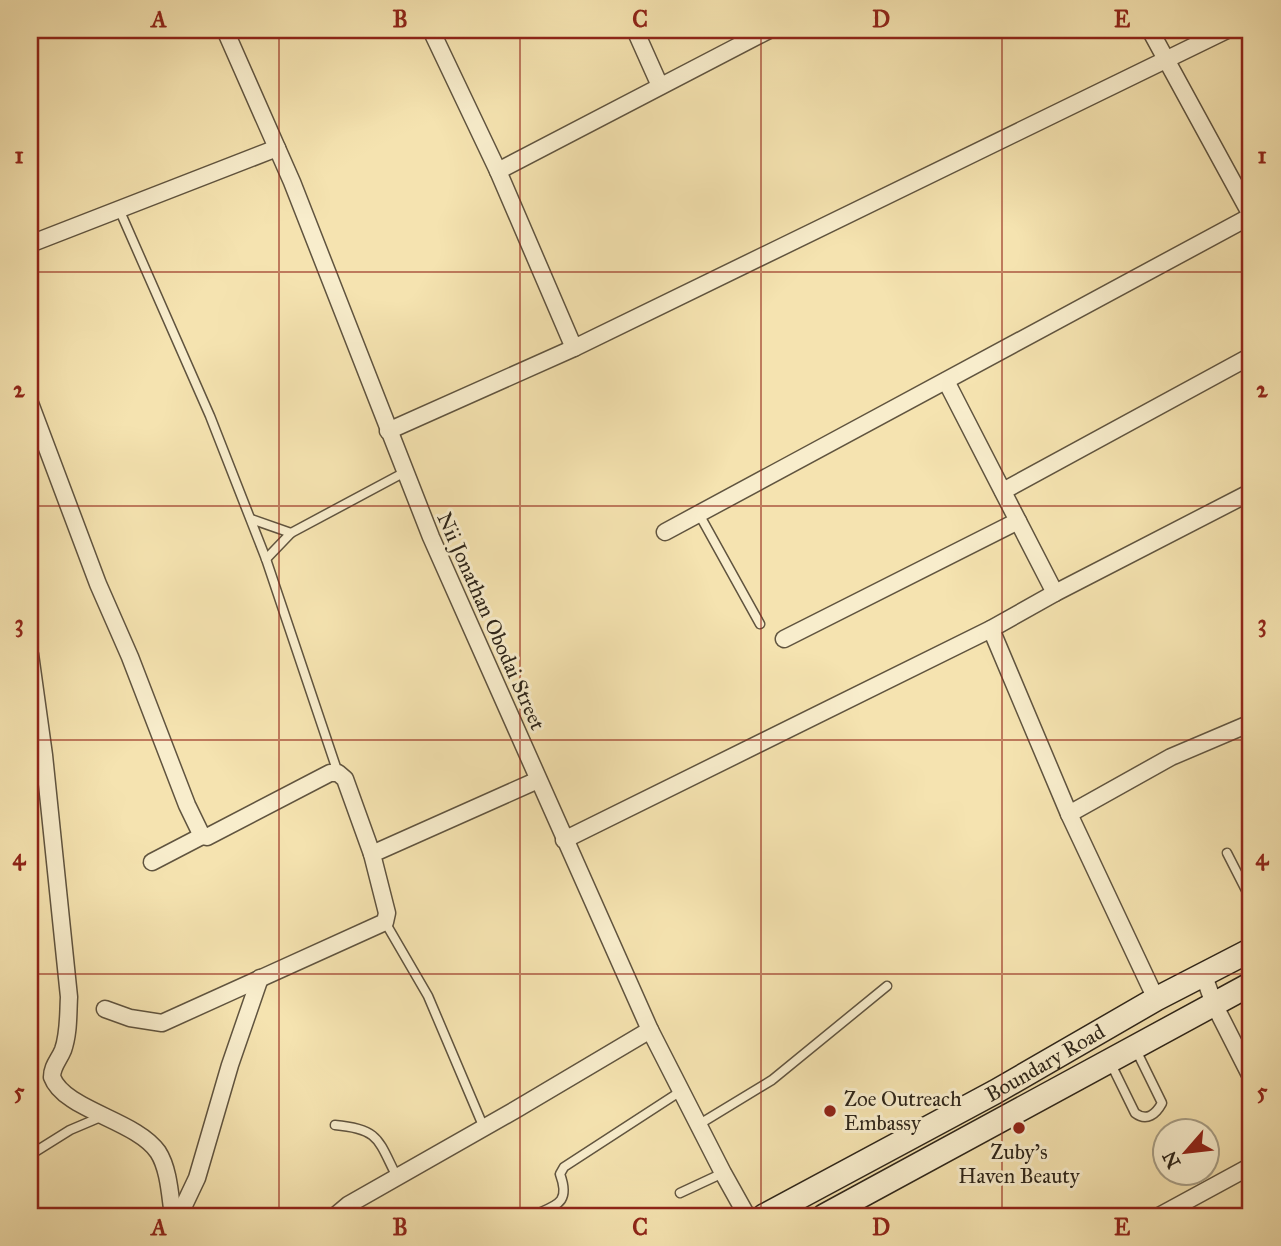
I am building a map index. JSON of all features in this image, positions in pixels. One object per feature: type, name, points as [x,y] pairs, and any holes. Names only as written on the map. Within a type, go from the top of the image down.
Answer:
[{"type":"main road","name":"Boundary Road","points":[[764,1216],[995,1092],[1156,999],[1251,950]]},
{"type":"main road","name":"Boundary Road","points":[[824,1216],[1251,984]]},
{"type":"street","name":"Nii Jonathan Obodai Street","points":[[225,30],[277,148],[431,537],[564,840],[650,1030],[747,1216]]},
{"type":"street","points":[[431,30],[498,171],[574,348]]},
{"type":"street","points":[[635,30],[660,86]]},
{"type":"street","points":[[498,171],[769,30]]},
{"type":"street","points":[[665,532],[1251,216],[1150,30]]},
{"type":"street","points":[[388,431],[574,348],[1227,30]]},
{"type":"street","points":[[30,244],[277,148]]},
{"type":"street","points":[[1003,491],[1251,356]]},
{"type":"street","points":[[946,381],[1055,593]]},
{"type":"street","points":[[30,403],[98,584],[202,836]]},
{"type":"street","points":[[564,840],[991,629],[1251,492]]},
{"type":"street","points":[[784,639],[1018,521]]},
{"type":"street","points":[[991,629],[1069,814],[1156,999]]},
{"type":"street","points":[[30,654],[44,755],[69,997],[63,1052],[52,1077],[60,1091],[103,1116],[127,1125],[158,1152],[167,1177],[173,1216]]},
{"type":"street","points":[[1069,814],[1171,757],[1251,723]]},
{"type":"street","points":[[105,1009],[131,1018],[162,1023],[385,922],[387,913],[372,854],[345,779],[338,773],[330,773],[207,837],[202,836],[152,862]]},
{"type":"street","points":[[372,854],[538,780]]},
{"type":"street","points":[[1204,976],[1214,1004],[1251,1077]]},
{"type":"street","points":[[179,1216],[197,1178],[230,1065],[260,978]]},
{"type":"street","points":[[335,1216],[348,1205],[650,1030]]},
{"type":"street","points":[[1159,1216],[1251,1166]]},
{"type":"lane","points":[[118,209],[210,416],[251,519],[338,773]]},
{"type":"lane","points":[[266,559],[291,533],[405,472]]},
{"type":"lane","points":[[699,514],[760,624]]},
{"type":"lane","points":[[251,519],[291,533]]},
{"type":"lane","points":[[1227,853],[1251,900]]},
{"type":"lane","points":[[385,922],[428,996],[484,1128]]},
{"type":"lane","points":[[698,1125],[772,1080],[887,986]]},
{"type":"lane","points":[[1110,1061],[1135,1113],[1140,1117],[1148,1117],[1157,1112],[1162,1103],[1134,1047]]},
{"type":"lane","points":[[532,1216],[560,1203],[565,1187],[560,1174],[564,1167],[681,1091]]},
{"type":"lane","points":[[30,1155],[70,1130],[103,1116]]},
{"type":"lane","points":[[335,1125],[359,1127],[377,1139],[397,1177]]},
{"type":"lane","points":[[680,1194],[723,1173]]},
{"type":"place","name":"Zoe Outreach Embassy","points":[[830,1111]]},
{"type":"place","name":"Zuby's Haven Beauty","points":[[1019,1128]]}]
